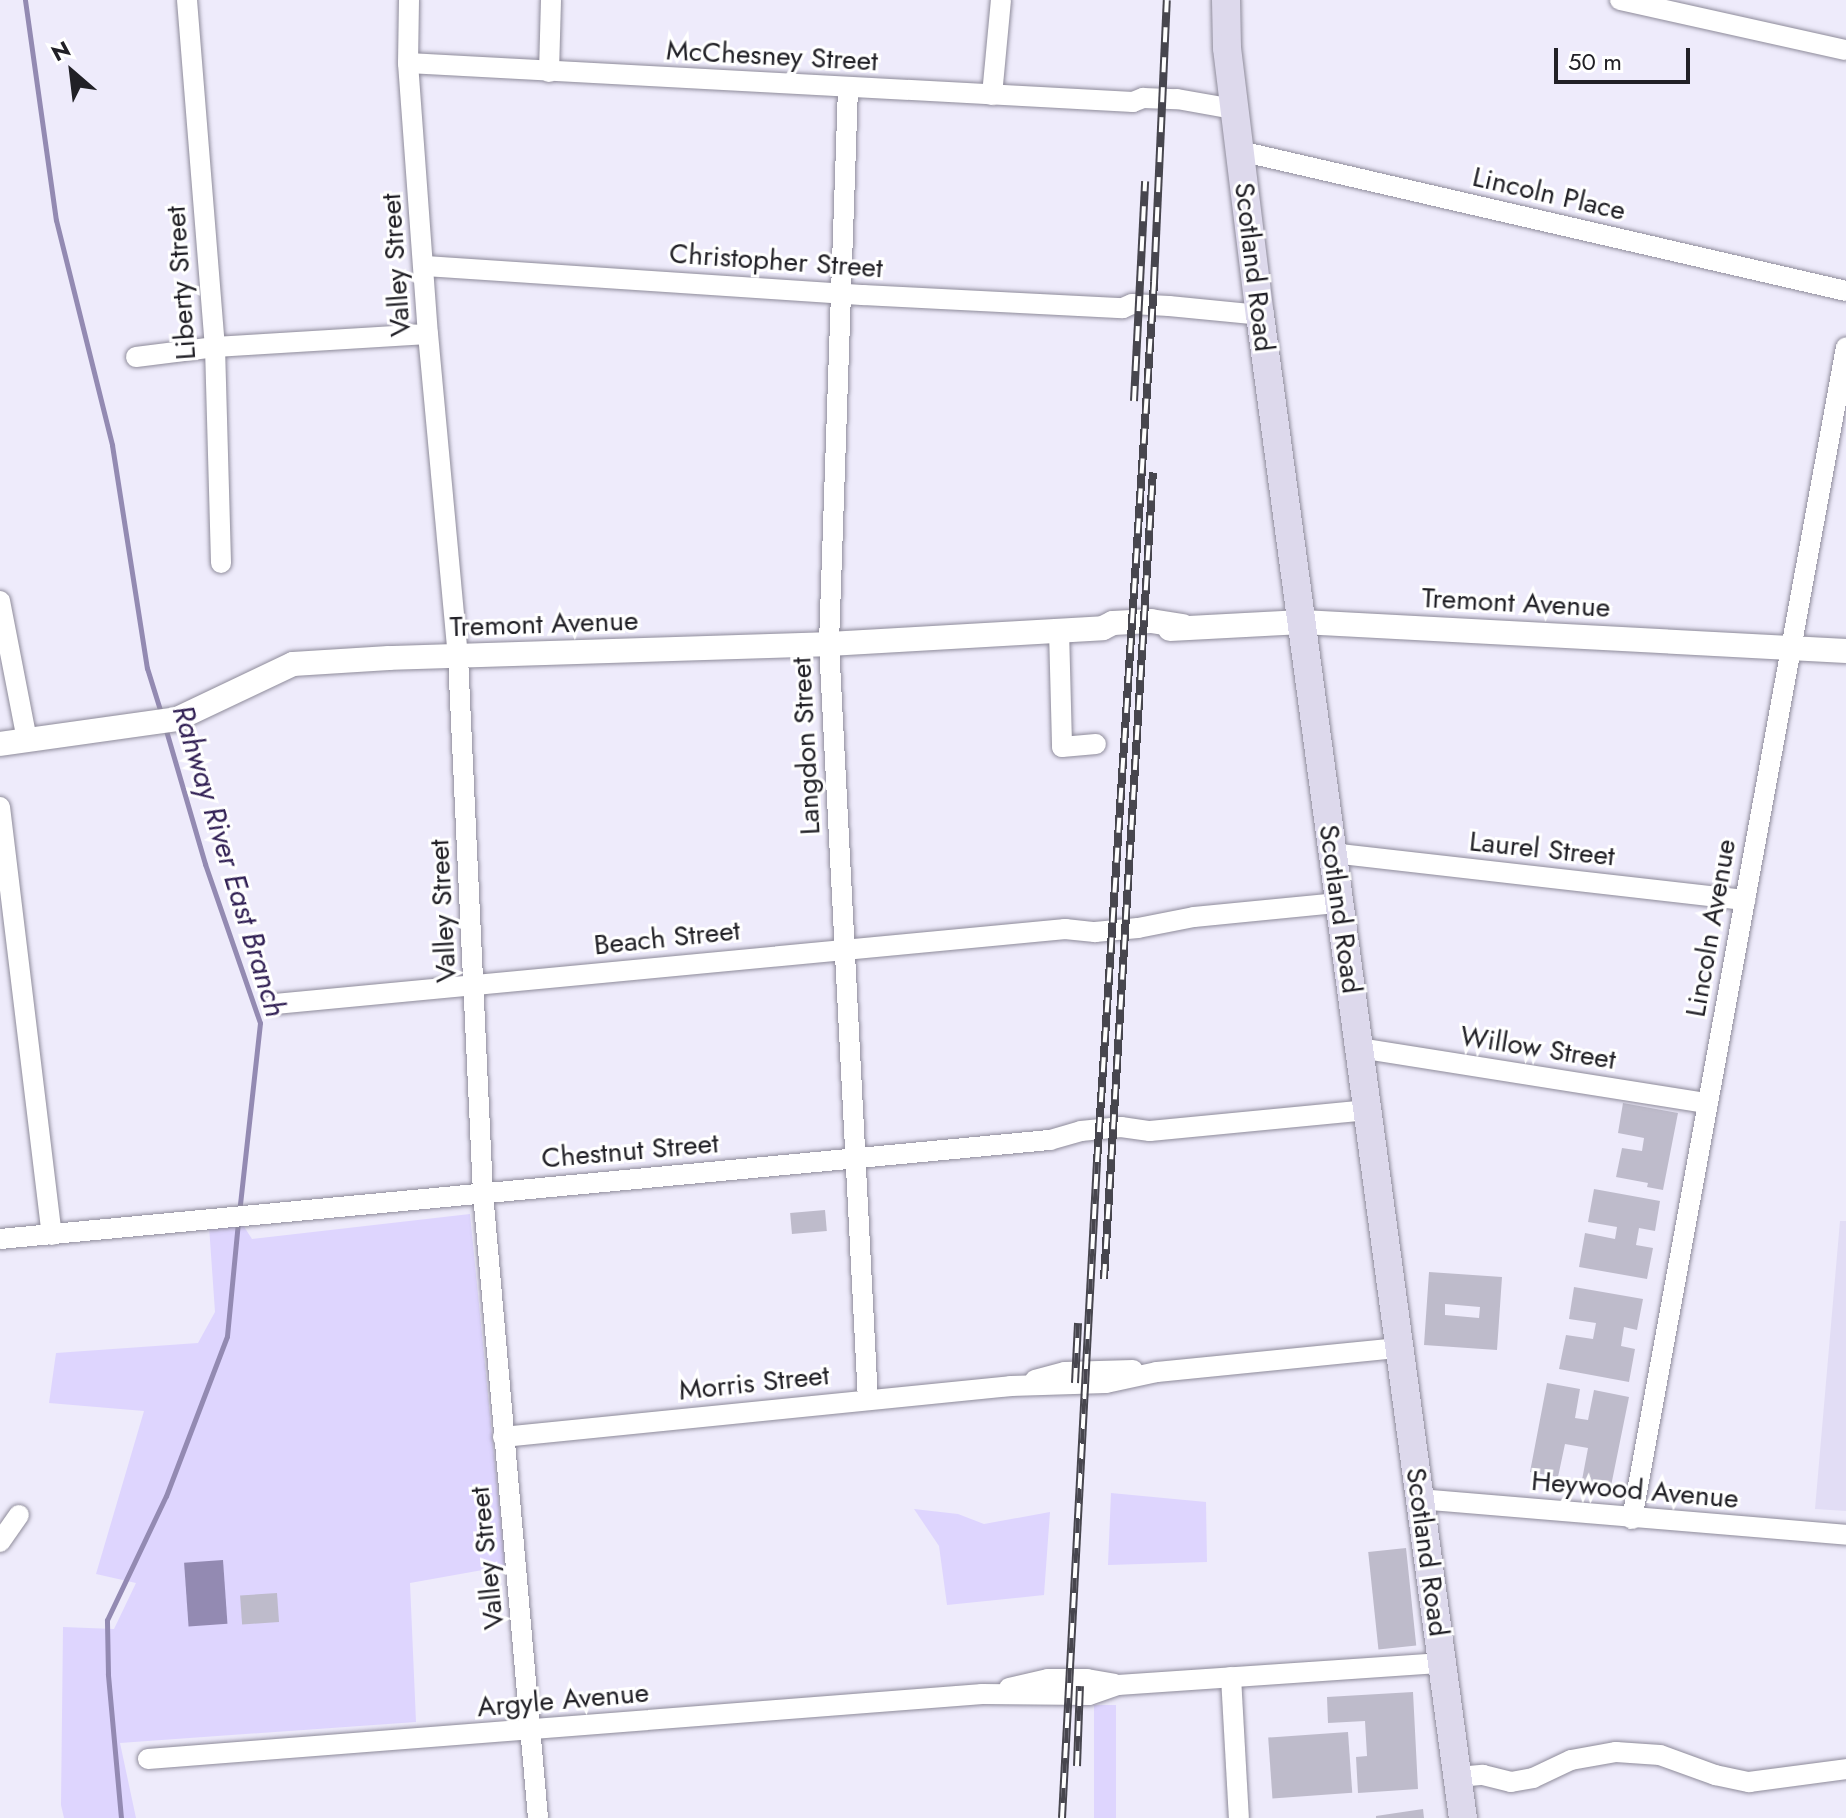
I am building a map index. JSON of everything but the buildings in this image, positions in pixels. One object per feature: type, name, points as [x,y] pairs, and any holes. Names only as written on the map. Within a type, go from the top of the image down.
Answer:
[{"type":"main road","name":"Scotland Road","points":[[1226,0],[1227,48],[1260,315],[1463,1818]]},
{"type":"street","name":"Liberty Street","points":[[187,0],[215,347],[221,563]]},
{"type":"street","name":"Valley Street","points":[[409,0],[408,63],[428,334],[458,657],[483,1193],[503,1437],[533,1730],[538,1818]]},
{"type":"street","points":[[549,72],[551,0]]},
{"type":"street","points":[[992,95],[1001,0]]},
{"type":"street","points":[[1620,0],[1846,50]]},
{"type":"street","name":"McChesney Street","points":[[408,63],[1133,102],[1143,98],[1177,99],[1234,109]]},
{"type":"street","name":"Langdon Street","points":[[848,88],[829,644],[868,1400]]},
{"type":"street","name":"Lincoln Place","points":[[1240,151],[1846,291]]},
{"type":"street","name":"Christopher Street","points":[[424,266],[842,294],[1123,308],[1144,304],[1260,315]]},
{"type":"street","points":[[136,357],[215,347],[428,334]]},
{"type":"street","name":"Lincoln Avenue","points":[[1632,1519],[1846,347]]},
{"type":"street","points":[[0,601],[27,740]]},
{"type":"street","name":"Tremont Avenue","points":[[0,744],[177,719],[293,664],[829,644],[1103,628],[1113,623],[1151,621],[1183,626],[1302,622],[1846,651]]},
{"type":"street","points":[[1059,630],[1062,747],[1096,744]]},
{"type":"street","points":[[0,807],[52,1235]]},
{"type":"street","name":"Laurel Street","points":[[1332,853],[1745,900]]},
{"type":"street","name":"Beach Street","points":[[275,1004],[1065,929],[1094,919],[1194,917],[1338,903]]},
{"type":"street","name":"Willow Street","points":[[1359,1048],[1708,1103]]},
{"type":"street","name":"Chestnut Street","points":[[0,1239],[1050,1140],[1081,1131],[1121,1127],[1150,1131],[1368,1110]]},
{"type":"street","name":"Morris Street","points":[[503,1437],[1011,1386],[1065,1372],[1108,1368],[1157,1372],[1399,1348]]},
{"type":"street","name":"Heywood Avenue","points":[[1420,1499],[1846,1535]]},
{"type":"street","points":[[0,1542],[19,1515]]},
{"type":"street","name":"Argyle Avenue","points":[[148,1759],[982,1694],[1048,1679],[1087,1679],[1118,1685],[1442,1663]]},
{"type":"street","points":[[1231,1677],[1239,1818]]},
{"type":"street","points":[[1458,1777],[1483,1775],[1511,1782],[1533,1778],[1571,1760],[1616,1752],[1660,1755],[1715,1775],[1749,1782],[1846,1769]]},
{"type":"shaded area","points":[[470,1214],[505,1566],[410,1583],[416,1722],[120,1743],[136,1818],[64,1818],[61,1805],[63,1627],[114,1629],[136,1583],[96,1574],[144,1411],[49,1403],[56,1353],[198,1343],[215,1312],[209,1226],[243,1225],[252,1239]]},
{"type":"shaded area","points":[[1840,1221],[1846,1221],[1846,1511],[1815,1509]]},
{"type":"shaded area","points":[[1111,1493],[1206,1502],[1207,1562],[1108,1565]]},
{"type":"shaded area","points":[[914,1509],[958,1514],[984,1524],[1050,1512],[1044,1595],[947,1605],[939,1546]]},
{"type":"shaded area","points":[[223,1560],[227,1624],[189,1627],[184,1563]]},
{"type":"shaded area","points":[[1094,1705],[1116,1705],[1116,1818],[1094,1818]]},
{"type":"waterway","name":"Rahway River East Branch","points":[[25,0],[56,220],[112,445],[147,668],[161,713]]},
{"type":"waterway","name":"Rahway River East Branch","points":[[165,727],[205,864],[260,1023],[239,1212]]},
{"type":"waterway","name":"Rahway River East Branch","points":[[121,1818],[108,1674],[107,1620],[166,1496],[227,1336],[238,1222]]},
{"type":"railway","points":[[1062,1818],[1097,1162],[1154,282],[1167,0]]},
{"type":"railway","points":[[1134,401],[1145,181]]},
{"type":"railway","points":[[1104,1279],[1153,472]]},
{"type":"railway","points":[[1075,1383],[1078,1323]]},
{"type":"railway","points":[[1077,1766],[1080,1686]]}]
